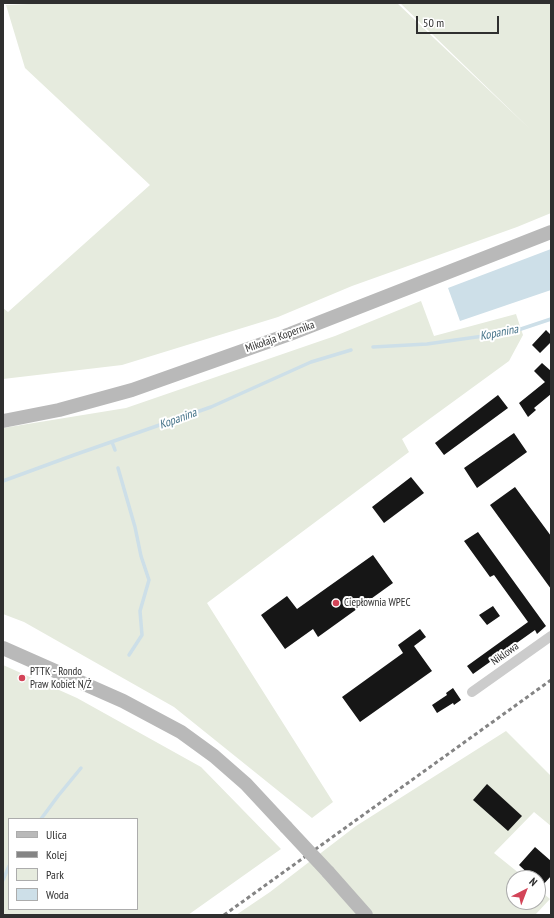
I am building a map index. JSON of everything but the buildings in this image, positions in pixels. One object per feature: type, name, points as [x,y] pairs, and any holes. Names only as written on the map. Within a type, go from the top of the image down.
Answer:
[{"type":"street","name":"Mikołaja Kopernika","points":[[3,421],[59,410],[132,390],[297,332],[551,232]]},
{"type":"street","name":"Niklowa","points":[[472,692],[551,636]]},
{"type":"street","points":[[3,648],[123,700],[180,732],[214,756],[246,784],[366,915]]},
{"type":"green space","points":[[52,3],[397,3],[531,130],[400,3],[551,3],[551,213],[517,227],[352,286],[278,317],[122,365],[3,379],[3,308],[8,312],[150,185],[25,68],[6,5]]},
{"type":"green space","points":[[421,301],[434,336],[516,314],[523,335],[509,361],[402,439],[409,452],[207,603],[333,802],[312,818],[174,707],[24,622],[3,614],[3,428],[126,408],[335,336]]},
{"type":"green space","points":[[3,665],[77,698],[201,767],[281,849],[188,915],[3,915]]},
{"type":"green space","points":[[506,731],[551,776],[551,826],[534,812],[494,853],[515,870],[506,870],[506,910],[540,910],[535,915],[236,915],[270,892],[356,826]]},
{"type":"green space","points":[[546,896],[550,899],[546,903]]},
{"type":"water","points":[[551,249],[551,290],[460,321],[448,288]]},
{"type":"waterway","name":"Kopanina","points":[[373,347],[427,344],[512,332],[551,319]]},
{"type":"waterway","name":"Kopanina","points":[[3,481],[211,407],[311,362],[351,350]]},
{"type":"waterway","points":[[112,442],[115,450]]},
{"type":"waterway","points":[[118,468],[135,527],[141,556],[149,580],[140,611],[142,635],[129,655]]},
{"type":"waterway","points":[[42,818],[81,768]]},
{"type":"waterway","points":[[3,880],[8,868]]},
{"type":"railway","points":[[224,915],[551,680]]},
{"type":"place","name":"Ciepłownia WPEC","points":[[336,603]]},
{"type":"place","name":"PTTK - Rondo Praw Kobiet N/Ż","points":[[22,678]]}]
